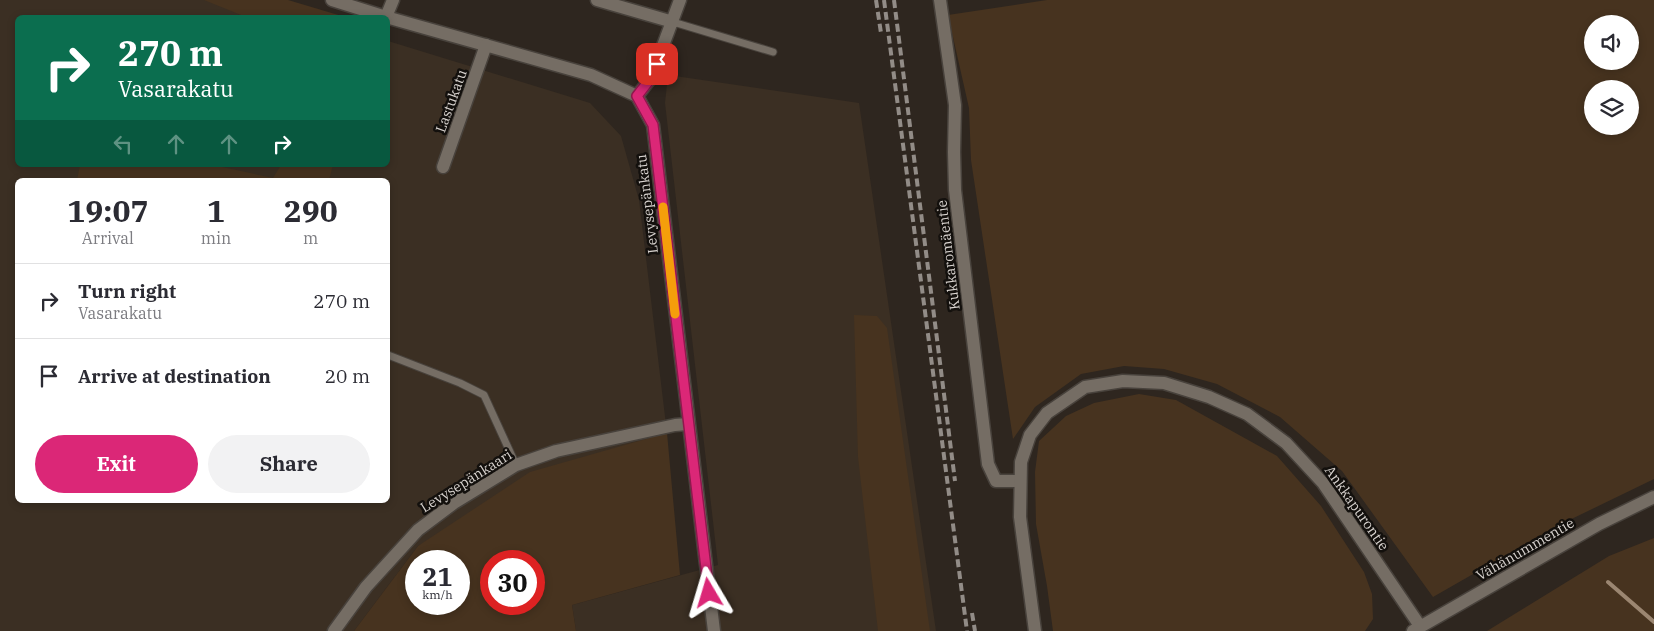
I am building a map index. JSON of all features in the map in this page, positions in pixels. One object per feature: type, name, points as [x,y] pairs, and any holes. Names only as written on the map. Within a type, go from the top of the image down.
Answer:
[{"type":"street","points":[[332,0],[380,15]]},
{"type":"street","points":[[387,15],[393,0]]},
{"type":"street","points":[[597,0],[673,22]]},
{"type":"street","points":[[390,18],[591,75],[637,96],[651,78],[680,0]]},
{"type":"street","name":"Kukkaromäentie","points":[[940,0],[956,105],[955,190],[988,464],[996,481],[1020,482]]},
{"type":"street","name":"Lastukatu","points":[[443,167],[486,45]]},
{"type":"street","name":"Levysepänkatu","points":[[637,96],[653,125],[714,631]]},
{"type":"street","name":"Ankkapurontie","points":[[1035,631],[1020,517],[1021,462],[1030,435],[1047,413],[1085,387],[1123,381],[1164,383],[1209,397],[1247,414],[1286,443],[1323,483],[1417,629]]},
{"type":"street","name":"Levysepänkaari","points":[[334,631],[366,587],[418,530],[454,503],[516,464],[556,451],[675,425],[688,424]]},
{"type":"street","name":"Vähänummentie","points":[[1417,629],[1599,524],[1654,497]]},
{"type":"lane","points":[[673,22],[773,52]]},
{"type":"lane","points":[[390,357],[460,383],[484,395],[516,464]]},
{"type":"shaded area","points":[[0,0],[252,0],[303,15],[15,15],[15,167],[390,167],[390,42],[590,103],[621,136],[639,200],[667,433],[418,546],[415,550],[405,550],[405,563],[354,631],[0,631]]},
{"type":"shaded area","points":[[204,0],[288,0],[338,15],[241,15]]},
{"type":"shaded area","points":[[1047,0],[1654,0],[1654,479],[1555,527],[1433,597],[1342,471],[1280,417],[1217,384],[1164,369],[1124,366],[1081,374],[1035,407],[1013,439],[971,160],[969,108],[948,15]]},
{"type":"shaded area","points":[[668,75],[859,103],[936,631],[576,631],[572,605],[718,565],[665,103]]},
{"type":"shaded area","points":[[80,167],[222,167],[273,178],[77,178]]},
{"type":"shaded area","points":[[280,167],[332,167],[330,178],[273,178]]},
{"type":"shaded area","points":[[854,315],[877,316],[887,328],[930,631],[878,631],[858,457]]},
{"type":"shaded area","points":[[1139,394],[1176,400],[1277,456],[1321,506],[1364,572],[1372,594],[1373,619],[1365,631],[1053,631],[1036,524],[1035,472],[1039,441],[1066,416],[1094,403]]},
{"type":"shaded area","points":[[667,433],[680,575],[572,605],[576,631],[354,631],[405,563],[405,615],[470,615],[470,550],[415,550],[418,546],[530,472]]},
{"type":"shaded area","points":[[1654,538],[1654,631],[1487,631],[1609,556]]},
{"type":"waterway","points":[[1608,582],[1654,622]]},
{"type":"railway","points":[[876,0],[881,33]]},
{"type":"railway","points":[[884,0],[967,631]]},
{"type":"railway","points":[[894,0],[955,481]]},
{"type":"railway","points":[[972,613],[975,631]]},
{"type":"slow traffic","points":[[663,207],[675,314]]},
{"type":"route","points":[[657,64],[651,78],[637,96],[653,125],[709,593]]}]
